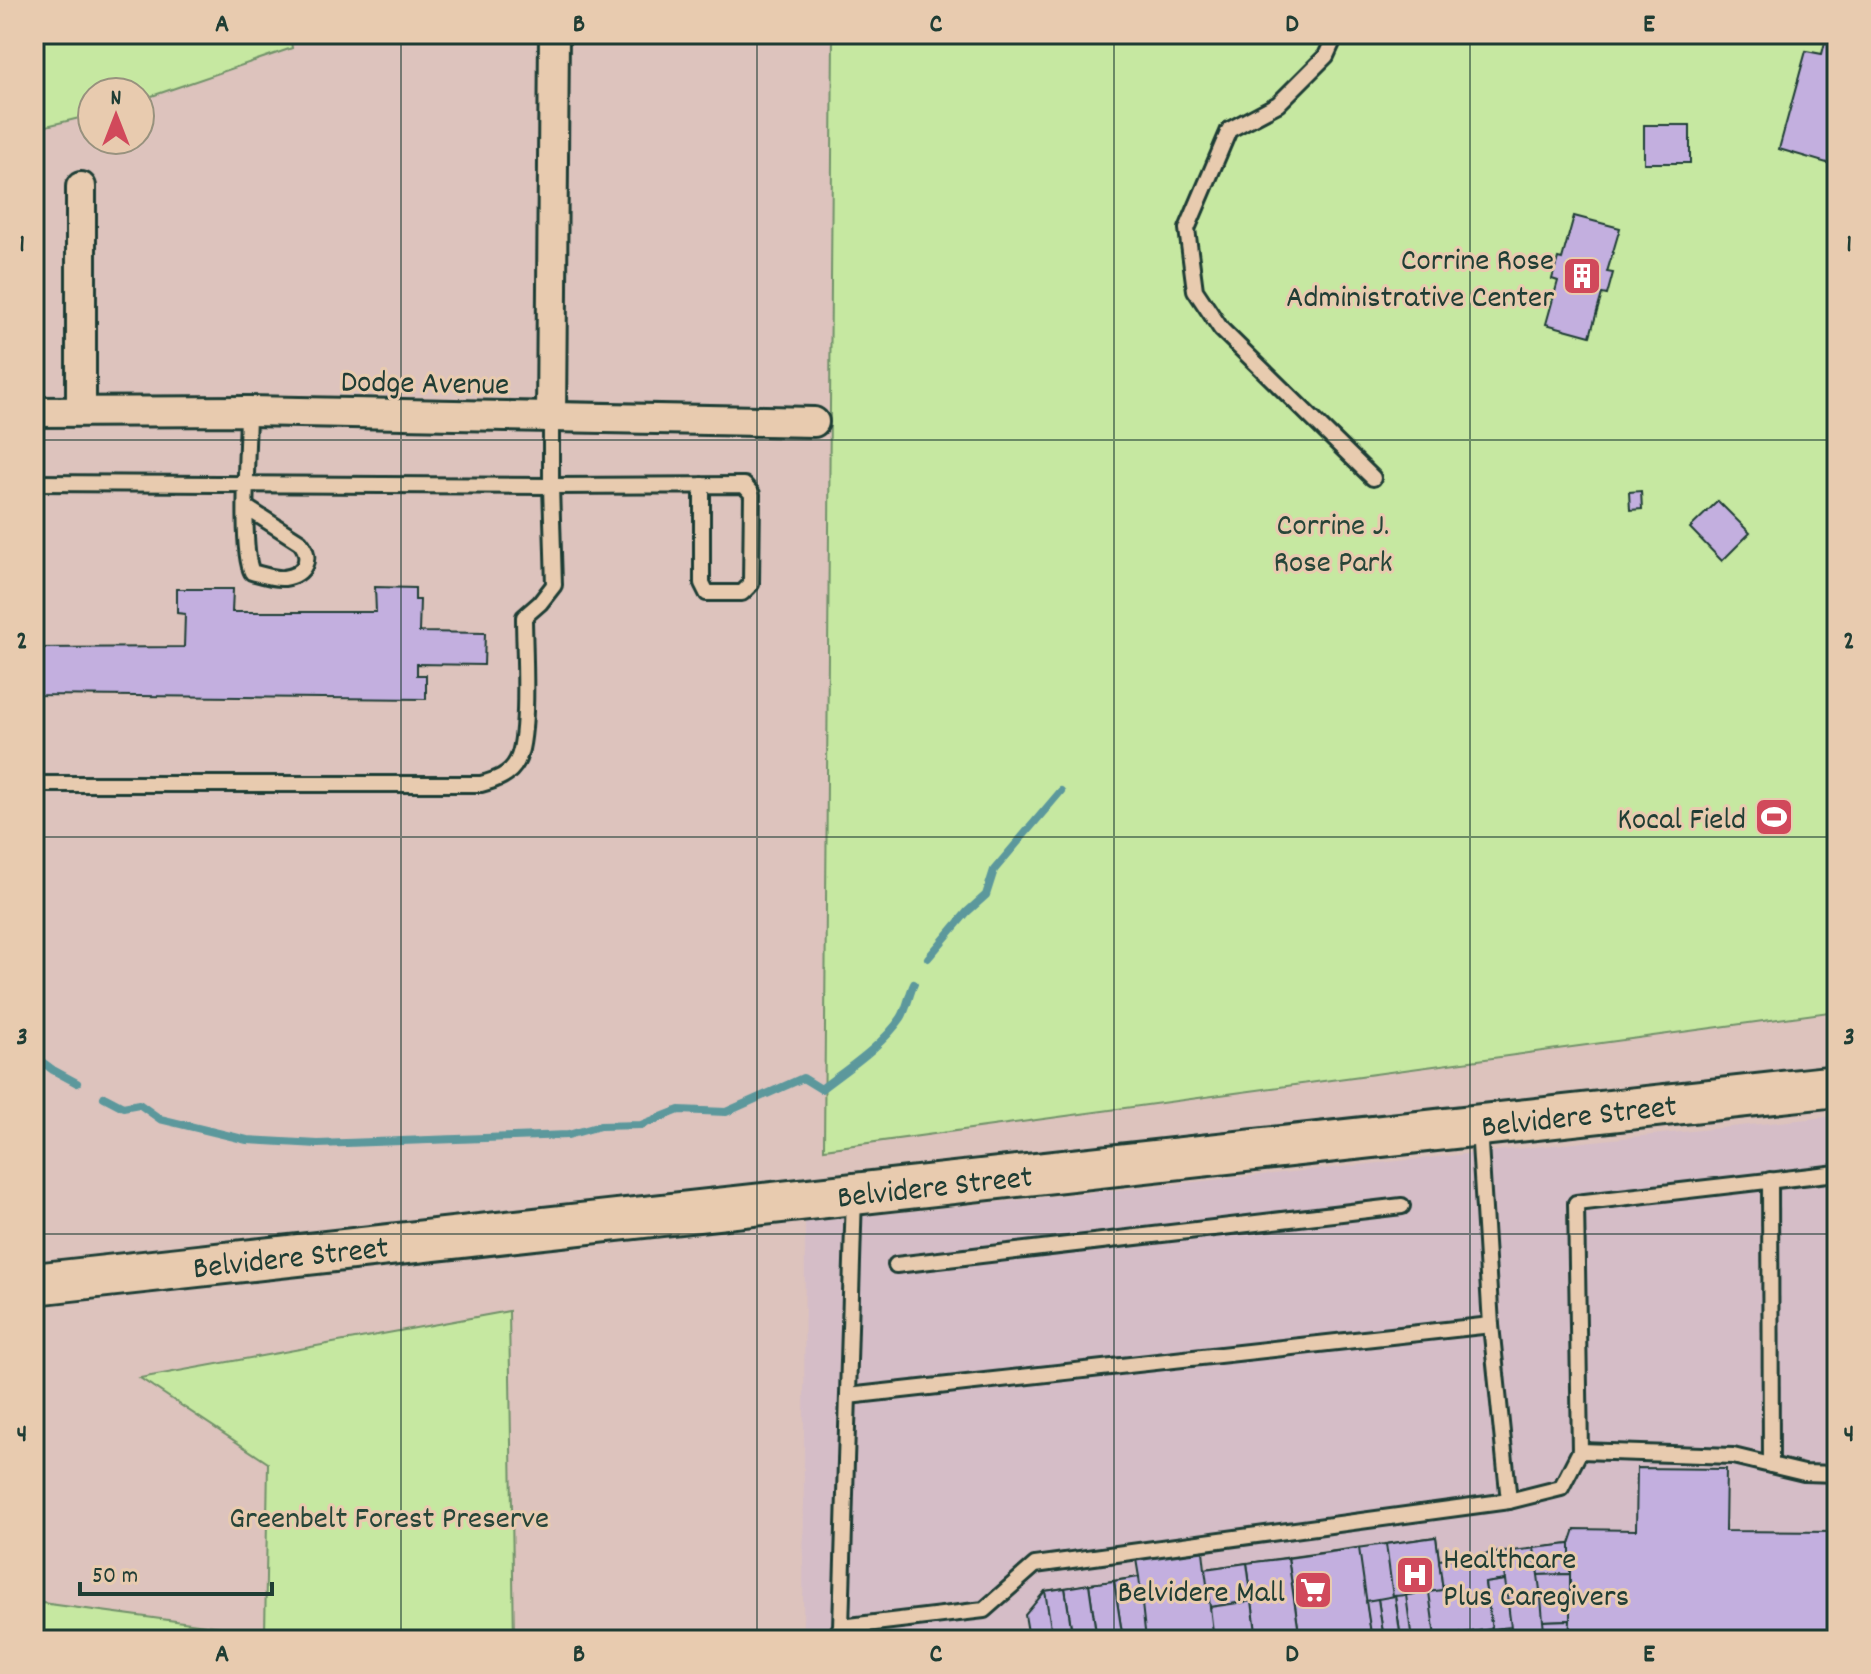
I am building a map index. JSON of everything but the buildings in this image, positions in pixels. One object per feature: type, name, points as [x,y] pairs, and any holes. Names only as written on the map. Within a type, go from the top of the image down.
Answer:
[{"type":"main road","name":"Belvidere Street","points":[[34,1284],[1837,1086]]},
{"type":"street","points":[[551,417],[554,34]]},
{"type":"street","points":[[81,187],[81,411]]},
{"type":"street","name":"Dodge Avenue","points":[[34,412],[248,411],[814,422]]},
{"type":"lane","points":[[1336,34],[1326,56],[1278,104],[1229,130],[1187,229],[1195,290],[1221,329],[1373,478]]},
{"type":"lane","points":[[247,508],[306,549],[307,563],[300,573],[283,578],[252,572],[248,563],[247,508],[247,484],[248,411]]},
{"type":"lane","points":[[34,784],[481,784],[502,778],[517,762],[524,738],[524,617],[554,585],[551,417]]},
{"type":"lane","points":[[34,483],[744,485],[752,494],[751,584],[742,593],[707,593],[702,583],[702,485]]},
{"type":"lane","points":[[1479,1127],[1491,1325],[1509,1501]]},
{"type":"lane","points":[[854,1195],[837,1634],[984,1610],[1035,1565],[1509,1501],[1561,1488],[1580,1451],[1576,1203],[1837,1173]]},
{"type":"lane","points":[[1770,1180],[1771,1465]]},
{"type":"lane","points":[[896,1265],[1402,1206]]},
{"type":"lane","points":[[848,1396],[1491,1325]]},
{"type":"lane","points":[[1580,1451],[1733,1456],[1804,1473],[1837,1474]]},
{"type":"shaded area","name":"Belvidere Mall","points":[[1837,1116],[1837,1640],[803,1640],[805,1222]]},
{"type":"green space","points":[[34,34],[290,34],[292,48],[156,95],[156,76],[76,76],[76,119],[34,129]]},
{"type":"green space","name":"Corrine J. Rose Park","points":[[833,34],[1837,34],[1837,1011],[824,1149]]},
{"type":"green space","name":"Greenbelt Forest Preserve","points":[[509,1311],[514,1640],[34,1640],[34,1602],[265,1633],[268,1463],[140,1378]]},
{"type":"waterway","points":[[928,958],[967,912],[986,895],[994,870],[1061,791]]},
{"type":"waterway","points":[[104,1097],[123,1107],[139,1104],[160,1119],[247,1140],[318,1144],[568,1135],[600,1126],[641,1125],[679,1110],[726,1112],[803,1078],[821,1089],[893,1029],[903,1014],[914,984]]},
{"type":"waterway","points":[[34,1056],[77,1083]]},
{"type":"place","name":"Corrine Rose Administrative Center","points":[[1582,276]]},
{"type":"place","name":"Kocal Field","points":[[1774,817]]},
{"type":"place","name":"Healthcare Plus Caregivers","points":[[1415,1575]]},
{"type":"place","name":"Belvidere Mall","points":[[1313,1590]]}]
